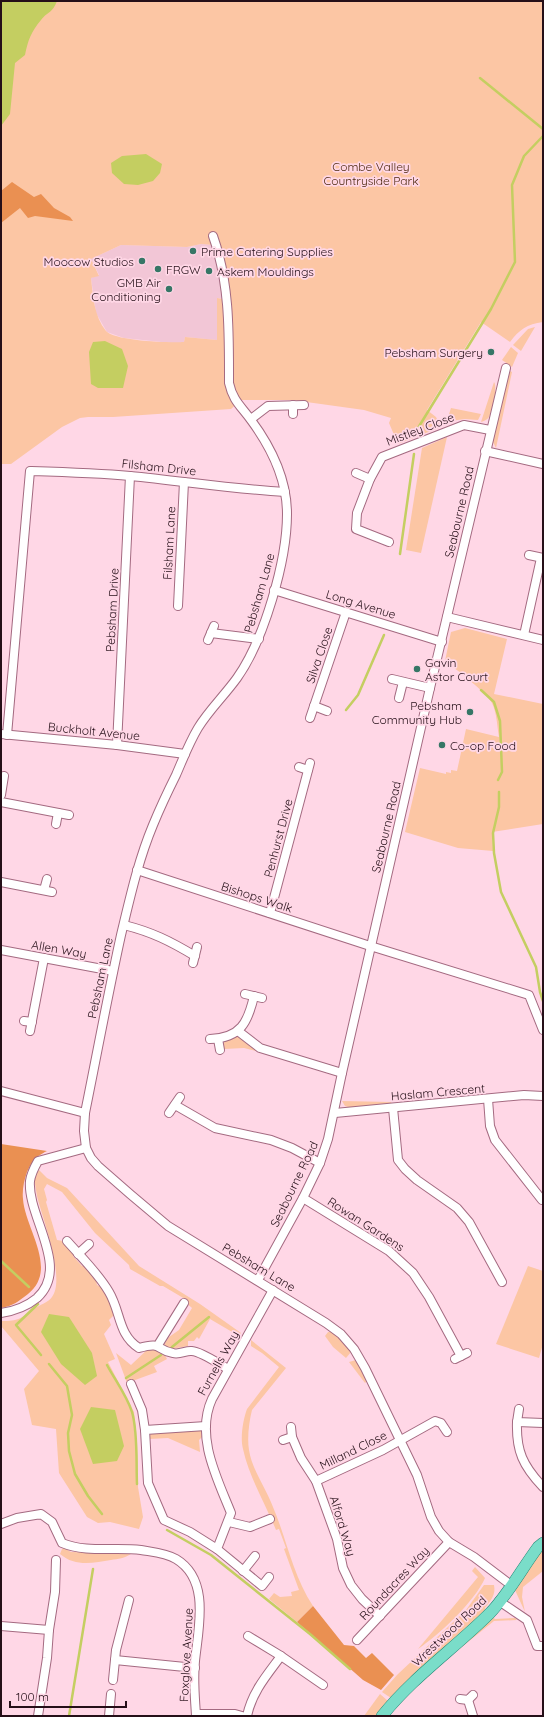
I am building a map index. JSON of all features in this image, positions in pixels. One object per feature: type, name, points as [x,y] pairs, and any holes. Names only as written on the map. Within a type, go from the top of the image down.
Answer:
[{"type":"main road","name":"Wrestwood Road","points":[[382,1716],[418,1677],[491,1612],[543,1542]]},
{"type":"street","name":"Pebsham Lane","points":[[213,236],[223,265],[229,306],[230,387],[237,404],[251,419],[268,445],[277,464],[285,492],[287,513],[286,541],[274,590],[259,639],[237,678],[213,706],[197,730],[153,825],[137,870],[113,971],[85,1113],[84,1131],[86,1148],[98,1166],[168,1226],[258,1280],[341,1334],[354,1349],[400,1440],[417,1475],[431,1517],[438,1531],[449,1542],[474,1557],[510,1585]]},
{"type":"street","name":"Seabourne Road","points":[[258,1280],[303,1198],[320,1163],[328,1139],[430,688],[442,642],[485,451],[506,368]]},
{"type":"street","points":[[293,405],[293,414]]},
{"type":"street","points":[[251,419],[268,406],[304,405]]},
{"type":"street","name":"Mistley Close","points":[[389,542],[356,529],[357,513],[370,479],[382,457],[464,425],[490,430]]},
{"type":"street","points":[[485,451],[543,464]]},
{"type":"street","name":"Filsham Drive","points":[[4,735],[30,471],[77,472],[130,476],[253,490],[285,492]]},
{"type":"street","points":[[356,473],[370,479]]},
{"type":"street","name":"Pebsham Drive","points":[[118,745],[130,476]]},
{"type":"street","name":"Filsham Lane","points":[[178,606],[184,482]]},
{"type":"street","points":[[524,635],[542,558],[529,555]]},
{"type":"street","name":"Long Avenue","points":[[274,590],[442,642]]},
{"type":"street","name":"Silva Close","points":[[310,718],[346,612]]},
{"type":"street","points":[[447,617],[543,640]]},
{"type":"street","points":[[211,633],[259,639]]},
{"type":"street","points":[[392,679],[430,688]]},
{"type":"street","points":[[399,698],[403,682]]},
{"type":"street","points":[[314,706],[327,711]]},
{"type":"street","name":"Buckholt Avenue","points":[[4,735],[118,745],[185,754]]},
{"type":"street","name":"Penhurst Drive","points":[[270,913],[309,766],[299,767]]},
{"type":"street","points":[[1,795],[4,776]]},
{"type":"street","points":[[1,802],[69,815]]},
{"type":"street","points":[[56,824],[58,813]]},
{"type":"street","name":"Bishops Walk","points":[[137,870],[371,946]]},
{"type":"street","points":[[1,882],[48,891],[47,879]]},
{"type":"street","points":[[124,925],[147,931],[165,938],[194,959],[198,947]]},
{"type":"street","points":[[371,946],[529,995],[543,1030]]},
{"type":"street","name":"Allen Way","points":[[1,950],[113,971]]},
{"type":"street","points":[[30,1031],[28,1022],[44,958]]},
{"type":"street","points":[[220,1050],[214,1039],[238,1031],[250,1015],[258,997],[245,994]]},
{"type":"street","points":[[238,1031],[260,1048],[342,1073]]},
{"type":"street","points":[[1,1091],[85,1113]]},
{"type":"street","name":"Haslam Crescent","points":[[334,1113],[524,1095],[543,1096]]},
{"type":"street","points":[[170,1113],[180,1097]]},
{"type":"street","points":[[488,1099],[490,1126],[495,1140],[537,1197]]},
{"type":"street","points":[[175,1105],[215,1128],[271,1140],[292,1148],[320,1163]]},
{"type":"street","points":[[393,1108],[398,1160],[417,1180],[457,1208],[469,1222],[500,1270],[502,1282]]},
{"type":"street","points":[[1,1313],[19,1310],[41,1294],[46,1285],[50,1262],[32,1200],[30,1182],[32,1172],[38,1162],[86,1148]]},
{"type":"street","name":"Rowan Gardens","points":[[303,1198],[389,1251],[413,1273],[429,1297],[461,1356]]},
{"type":"street","points":[[67,1241],[101,1280],[109,1292],[119,1315],[125,1336],[130,1342],[139,1348],[151,1344],[158,1345],[169,1352],[176,1354],[192,1351],[228,1369]]},
{"type":"street","points":[[78,1254],[89,1244]]},
{"type":"street","name":"Furnells Way","points":[[217,1549],[229,1522],[231,1513],[209,1457],[206,1426],[208,1407],[273,1290]]},
{"type":"street","points":[[158,1345],[184,1303]]},
{"type":"street","points":[[131,1384],[142,1410],[145,1430],[148,1483],[164,1520],[190,1532],[217,1549],[262,1586],[269,1577]]},
{"type":"street","points":[[519,1409],[517,1422],[518,1444],[521,1457],[530,1473],[543,1487]]},
{"type":"street","name":"Milland Close","points":[[316,1481],[400,1440],[435,1421],[441,1423],[446,1432]]},
{"type":"street","points":[[517,1422],[543,1423]]},
{"type":"street","points":[[145,1430],[206,1426]]},
{"type":"street","name":"Alford Way","points":[[291,1427],[292,1437],[301,1458],[316,1481],[337,1539],[343,1568],[351,1585],[362,1599],[380,1616]]},
{"type":"street","points":[[282,1440],[292,1437]]},
{"type":"street","name":"Foxglove Avenue","points":[[1,1524],[17,1518],[40,1514],[52,1522],[62,1543],[73,1548],[139,1550],[160,1553],[176,1559],[187,1568],[195,1580],[200,1602],[194,1668],[196,1715]]},
{"type":"street","points":[[229,1522],[250,1527],[270,1519]]},
{"type":"street","name":"Roundacres Way","points":[[358,1640],[449,1542]]},
{"type":"street","points":[[243,1571],[255,1556]]},
{"type":"street","points":[[38,1716],[55,1592],[56,1560]]},
{"type":"street","points":[[112,1680],[116,1650],[129,1600]]},
{"type":"street","points":[[499,1601],[527,1620],[537,1646],[543,1646]]},
{"type":"street","points":[[1,1626],[49,1630]]},
{"type":"street","points":[[248,1636],[281,1656],[323,1685]]},
{"type":"street","points":[[247,1716],[250,1702],[256,1690],[281,1656]]},
{"type":"street","points":[[115,1660],[194,1668]]},
{"type":"street","points":[[109,1716],[111,1694]]},
{"type":"street","points":[[467,1698],[473,1716]]},
{"type":"street","points":[[196,1715],[235,1714],[242,1716]]},
{"type":"shaded area","points":[[1,1],[57,1],[52,10],[43,17],[32,32],[25,55],[15,63],[10,114],[1,126]]},
{"type":"shaded area","points":[[146,154],[162,164],[160,173],[153,181],[138,185],[124,184],[112,173],[111,163],[122,156]]},
{"type":"shaded area","points":[[12,182],[34,197],[41,194],[54,208],[70,217],[73,221],[35,216],[28,218],[20,208],[1,223],[1,191]]},
{"type":"shaded area","points":[[201,244],[215,245],[219,269],[223,299],[217,298],[217,340],[185,337],[184,343],[171,343],[124,338],[107,332],[96,313],[91,278],[99,275],[91,259],[121,245],[187,247]]},
{"type":"shaded area","points":[[105,341],[122,349],[128,366],[123,388],[98,388],[91,384],[89,352],[93,342]]},
{"type":"shaded area","points":[[1,1144],[47,1151],[37,1157],[31,1164],[26,1175],[23,1192],[25,1211],[41,1261],[41,1273],[37,1284],[28,1294],[12,1305],[1,1308]]},
{"type":"shaded area","points":[[49,1314],[69,1317],[92,1353],[97,1376],[85,1385],[61,1364],[41,1332]]},
{"type":"shaded area","points":[[91,1407],[115,1410],[124,1446],[117,1461],[93,1464],[80,1429]]},
{"type":"shaded area","points":[[313,1606],[344,1645],[354,1646],[366,1658],[372,1653],[394,1675],[381,1690],[363,1680],[297,1622]]},
{"type":"green space","name":"Combe Valley Countryside Park","points":[[1,1],[543,1],[543,322],[532,324],[524,328],[510,342],[481,322],[427,410],[436,417],[441,427],[398,444],[389,423],[391,418],[364,410],[292,400],[241,400],[231,409],[80,418],[62,427],[11,464],[1,464]],"holes":[[[201,244],[214,245],[223,299],[217,298],[217,340],[185,337],[184,342],[143,341],[120,337],[106,331],[99,319],[92,292],[91,278],[99,276],[91,259],[121,245],[187,247]]]},
{"type":"green space","points":[[535,327],[521,351],[513,345],[528,329]]},
{"type":"green space","points":[[511,347],[518,353],[512,367],[502,360]]},
{"type":"green space","points":[[510,371],[512,372],[496,448],[493,442],[494,435]]},
{"type":"green space","points":[[494,382],[495,394],[490,414],[487,419],[481,422]]},
{"type":"green space","points":[[451,408],[481,414],[478,420],[465,419],[450,421],[449,414]]},
{"type":"green space","points":[[447,437],[421,553],[406,550],[422,448]]},
{"type":"green space","points":[[465,628],[507,639],[494,694],[543,704],[543,824],[492,832],[493,851],[458,848],[405,832],[420,768],[446,774],[446,772],[451,773],[451,770],[457,771],[466,729],[499,737],[495,711],[489,698],[445,661],[451,632]]},
{"type":"green space","points":[[233,1036],[239,1036],[257,1050],[244,1048],[224,1049],[225,1041]]},
{"type":"green space","points":[[342,1101],[391,1102],[392,1104],[351,1108],[345,1106]]},
{"type":"green space","points":[[39,1170],[47,1178],[67,1188],[139,1266],[200,1304],[241,1333],[239,1336],[210,1319],[199,1339],[197,1337],[194,1341],[188,1341],[188,1346],[171,1349],[164,1345],[169,1337],[179,1330],[192,1308],[184,1301],[185,1299],[130,1269],[129,1265],[95,1233],[62,1192],[47,1184],[44,1189],[47,1200],[46,1202],[57,1240],[63,1241],[73,1253],[73,1256],[82,1266],[85,1266],[96,1279],[97,1285],[103,1288],[115,1314],[109,1320],[111,1325],[104,1334],[115,1359],[108,1362],[134,1412],[137,1442],[138,1487],[143,1517],[139,1529],[110,1522],[98,1523],[87,1517],[59,1473],[56,1429],[32,1425],[24,1389],[39,1371],[1,1326],[1,1321],[12,1321],[19,1319],[49,1300],[56,1288],[55,1263],[52,1248],[37,1196],[34,1178]]},
{"type":"green space","points":[[528,1266],[543,1271],[543,1344],[539,1358],[496,1344]]},
{"type":"green space","points":[[328,1332],[334,1332],[351,1352],[346,1358],[333,1347],[325,1336]]},
{"type":"green space","points":[[251,1340],[286,1368],[252,1410],[248,1440],[253,1465],[278,1519],[300,1583],[313,1606],[297,1622],[269,1599],[274,1593],[280,1597],[292,1596],[291,1592],[299,1590],[284,1549],[286,1548],[279,1529],[276,1530],[253,1480],[242,1445],[242,1429],[247,1409],[279,1367],[251,1346]]},
{"type":"green space","points":[[149,1348],[160,1351],[167,1359],[154,1366],[157,1372],[127,1383],[116,1353],[131,1365]]},
{"type":"green space","points":[[356,1360],[367,1381],[365,1383],[349,1362]]},
{"type":"green space","points":[[198,1429],[201,1431],[202,1437],[199,1440],[200,1452],[168,1438],[149,1439],[153,1432]]},
{"type":"green space","points":[[543,1547],[543,1571],[523,1587],[522,1597],[525,1612],[515,1590]]},
{"type":"green space","points":[[64,1548],[71,1552],[131,1554],[119,1559],[84,1563],[72,1561],[60,1554]]},
{"type":"green space","points":[[475,1567],[485,1578],[480,1587],[456,1617],[418,1649],[478,1577],[472,1571]]},
{"type":"green space","points":[[484,1585],[494,1585],[494,1592],[485,1608],[486,1610],[391,1698],[382,1692],[397,1675],[466,1610]]},
{"type":"green space","points":[[492,1616],[495,1619],[515,1618],[517,1620],[494,1621],[453,1654]]},
{"type":"green space","points":[[380,1694],[388,1701],[376,1716],[364,1716]]},
{"type":"waterway","points":[[480,78],[543,129]]},
{"type":"waterway","points":[[418,428],[491,309],[515,262],[512,185],[524,156],[543,136]]},
{"type":"waterway","points":[[400,554],[414,454]]},
{"type":"waterway","points":[[346,710],[358,695],[384,635]]},
{"type":"waterway","points":[[481,690],[494,702],[500,721],[502,772],[498,780]]},
{"type":"waterway","points":[[499,792],[499,807],[493,833],[494,853],[501,892],[536,967],[543,1001]]},
{"type":"waterway","points":[[1,1261],[29,1287]]},
{"type":"waterway","points":[[38,1304],[16,1325],[41,1355]]},
{"type":"waterway","points":[[172,1347],[209,1317]]},
{"type":"waterway","points":[[126,1378],[161,1355]]},
{"type":"waterway","points":[[49,1364],[67,1386],[72,1415],[68,1433],[69,1451],[75,1474],[88,1496],[102,1514]]},
{"type":"waterway","points":[[107,1365],[124,1394],[132,1412],[136,1438],[137,1484]]},
{"type":"waterway","points":[[167,1530],[211,1555],[310,1634],[350,1669]]},
{"type":"waterway","points":[[69,1716],[93,1569]]},
{"type":"place","name":"Prime Catering Supplies","points":[[193,251]]},
{"type":"place","name":"Moocow Studios","points":[[142,261]]},
{"type":"place","name":"FRGW","points":[[158,269]]},
{"type":"place","name":"Askem Mouldings","points":[[209,271]]},
{"type":"place","name":"GMB Air Conditioning","points":[[169,289]]},
{"type":"place","name":"Pebsham Surgery","points":[[491,352]]},
{"type":"place","name":"Gavin Astor Court","points":[[417,669]]},
{"type":"place","name":"Pebsham Community Hub","points":[[470,712]]},
{"type":"place","name":"Co-op Food","points":[[442,745]]}]
